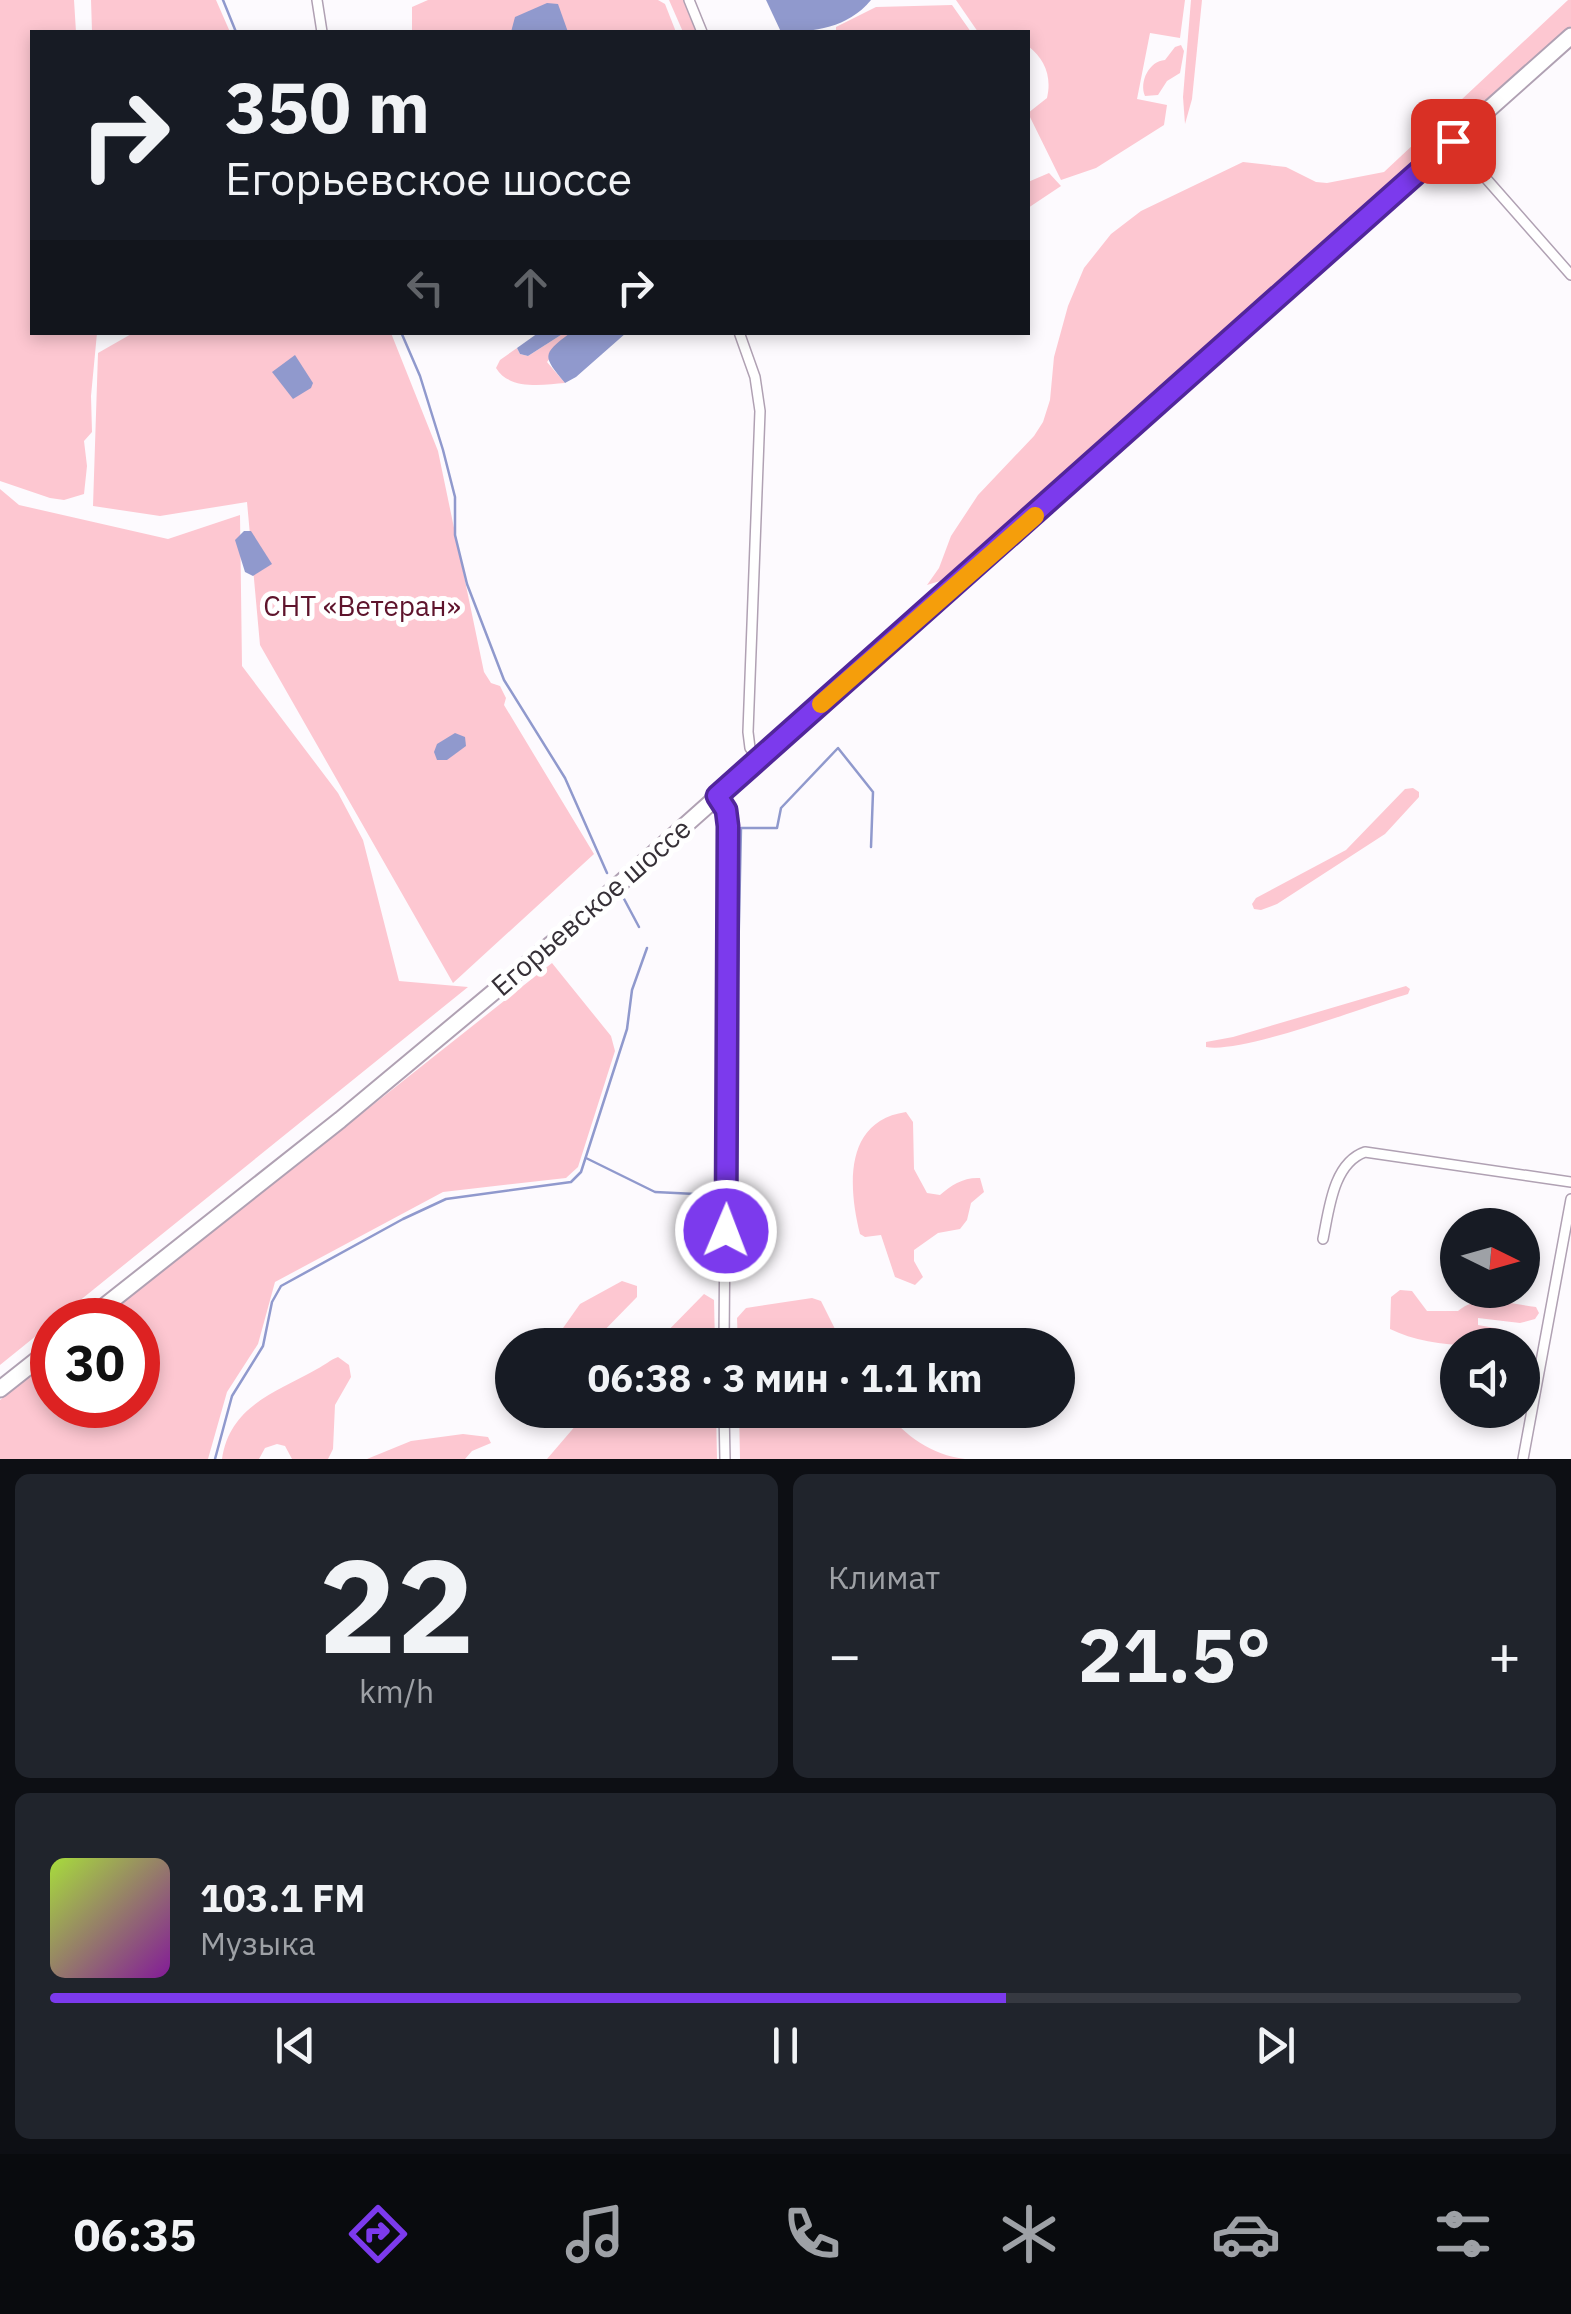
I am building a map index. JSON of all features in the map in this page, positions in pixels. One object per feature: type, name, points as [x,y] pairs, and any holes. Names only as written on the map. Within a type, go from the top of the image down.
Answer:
[{"type":"main road","name":"Егорьевское шоссе","points":[[115,1298],[561,936],[1571,36]]},
{"type":"main road","points":[[0,1389],[30,1365]]},
{"type":"street","points":[[317,0],[322,30]]},
{"type":"street","points":[[688,0],[701,30]]},
{"type":"street","points":[[1453,141],[1571,275]]},
{"type":"street","points":[[740,335],[755,377],[760,411],[748,732],[750,748],[759,759]]},
{"type":"street","points":[[717,796],[726,810],[728,826],[724,1328]]},
{"type":"street","points":[[1323,1239],[1339,1177],[1347,1163],[1365,1152],[1571,1182]]},
{"type":"street","points":[[1523,1459],[1571,1198]]},
{"type":"street","points":[[724,1428],[725,1459]]},
{"type":"green space","points":[[0,0],[74,0],[76,30],[30,30],[30,335],[97,335],[92,432],[84,441],[84,494],[64,500],[50,498],[0,481]]},
{"type":"green space","points":[[91,0],[216,0],[229,30],[92,30]]},
{"type":"green space","points":[[428,0],[658,0],[665,4],[675,30],[412,30],[412,7]]},
{"type":"green space","points":[[669,0],[683,0],[695,30],[682,30]]},
{"type":"green space","points":[[956,0],[1185,0],[1180,38],[1150,33],[1137,99],[1167,105],[1164,125],[1096,168],[1061,180],[1030,117],[1030,111],[1047,98],[1049,83],[1043,63],[1030,48],[1030,30],[977,30]]},
{"type":"green space","points":[[1191,0],[1202,0],[1192,99],[1185,124],[1183,97]]},
{"type":"green space","points":[[1568,0],[1571,26],[940,581],[927,585],[939,568],[951,536],[978,495],[1043,422],[1068,306],[1084,268],[1111,234],[1141,211],[1243,162],[1286,167],[1316,182],[1327,183],[1384,172]]},
{"type":"green space","points":[[952,5],[970,30],[836,30],[876,7]]},
{"type":"green space","points":[[1181,45],[1184,51],[1180,73],[1167,81],[1158,95],[1145,96],[1143,85],[1150,68]]},
{"type":"green space","points":[[1049,173],[1061,186],[1030,207],[1030,181]]},
{"type":"green space","name":"СНТ «Ветеран»","points":[[130,335],[392,335],[438,451],[484,672],[491,683],[500,686],[506,698],[504,705],[594,854],[453,983],[260,645],[247,502],[160,516],[93,506],[98,353]]},
{"type":"green space","points":[[561,335],[569,335],[547,362],[565,383],[517,383],[496,368],[500,360],[517,348],[520,354],[528,356]]},
{"type":"green space","points":[[0,489],[19,505],[168,539],[240,515],[242,666],[338,793],[363,840],[399,981],[468,987],[83,1298],[30,1298],[30,1341],[0,1365]]},
{"type":"green space","points":[[1413,788],[1419,797],[1385,834],[1277,904],[1254,909],[1256,898],[1346,850],[1405,789]]},
{"type":"green space","points":[[552,963],[611,1036],[615,1051],[578,1167],[566,1178],[443,1192],[275,1282],[258,1344],[227,1392],[208,1459],[0,1459],[0,1400],[30,1376],[30,1428],[160,1428],[160,1298],[129,1298]]},
{"type":"green space","points":[[1406,986],[1410,989],[1408,994],[1305,1028],[1247,1043],[1206,1047],[1206,1042]]},
{"type":"green space","points":[[906,1112],[913,1122],[914,1169],[927,1193],[940,1195],[958,1182],[974,1178],[980,1178],[984,1192],[971,1203],[960,1229],[938,1233],[914,1250],[914,1261],[923,1277],[915,1285],[895,1277],[881,1235],[860,1234],[853,1196],[855,1158],[861,1142],[871,1128],[886,1118]]},
{"type":"green space","points":[[622,1281],[637,1286],[637,1297],[607,1328],[563,1328],[580,1304]]},
{"type":"green space","points":[[1400,1290],[1412,1291],[1427,1311],[1536,1308],[1539,1313],[1535,1319],[1520,1323],[1478,1318],[1478,1325],[1494,1328],[1440,1328],[1440,1343],[1432,1342],[1390,1329],[1391,1297]]},
{"type":"green space","points":[[704,1294],[714,1300],[715,1328],[671,1328]]},
{"type":"green space","points":[[812,1298],[821,1301],[834,1328],[737,1328],[737,1318],[746,1308]]},
{"type":"green space","points":[[338,1357],[349,1365],[351,1377],[335,1405],[333,1449],[328,1459],[292,1459],[285,1446],[277,1444],[265,1448],[259,1459],[222,1459],[235,1425],[245,1413],[271,1393]]},
{"type":"green space","points":[[574,1428],[716,1428],[717,1459],[547,1459]]},
{"type":"green space","points":[[739,1428],[901,1428],[920,1443],[965,1459],[740,1459]]},
{"type":"green space","points":[[463,1434],[488,1437],[491,1443],[472,1451],[465,1459],[367,1459],[411,1441]]},
{"type":"water","points":[[766,0],[871,0],[852,17],[830,26],[780,30]]},
{"type":"water","points":[[547,3],[558,4],[567,30],[512,30],[515,17]]},
{"type":"water","points":[[535,335],[561,335],[528,356],[520,354],[517,348]]},
{"type":"water","points":[[568,335],[624,335],[565,383],[549,361],[554,346]]},
{"type":"water","points":[[295,355],[313,383],[293,399],[272,372]]},
{"type":"water","points":[[244,531],[251,531],[272,564],[253,576],[245,572],[235,540]]},
{"type":"water","points":[[455,733],[465,737],[466,746],[447,760],[437,760],[437,744]]},
{"type":"waterway","points":[[223,0],[235,30]]},
{"type":"waterway","points":[[402,335],[420,376],[443,450],[455,497],[455,535],[467,584],[504,680],[565,778],[607,873]]},
{"type":"waterway","points":[[734,1151],[741,828],[777,828],[781,808],[838,748],[873,792],[871,847]]},
{"type":"waterway","points":[[623,897],[639,927]]},
{"type":"waterway","points":[[215,1459],[232,1396],[263,1346],[272,1302],[281,1286],[446,1199],[571,1182],[581,1172],[627,1029],[632,990],[647,948]]},
{"type":"waterway","points":[[586,1158],[655,1192],[716,1195]]},
{"type":"waterway","points":[[732,1194],[733,1169]]},
{"type":"slow traffic","points":[[821,704],[1035,516]]},
{"type":"route","points":[[726,1231],[728,826],[724,804],[717,796],[1453,141]]}]
